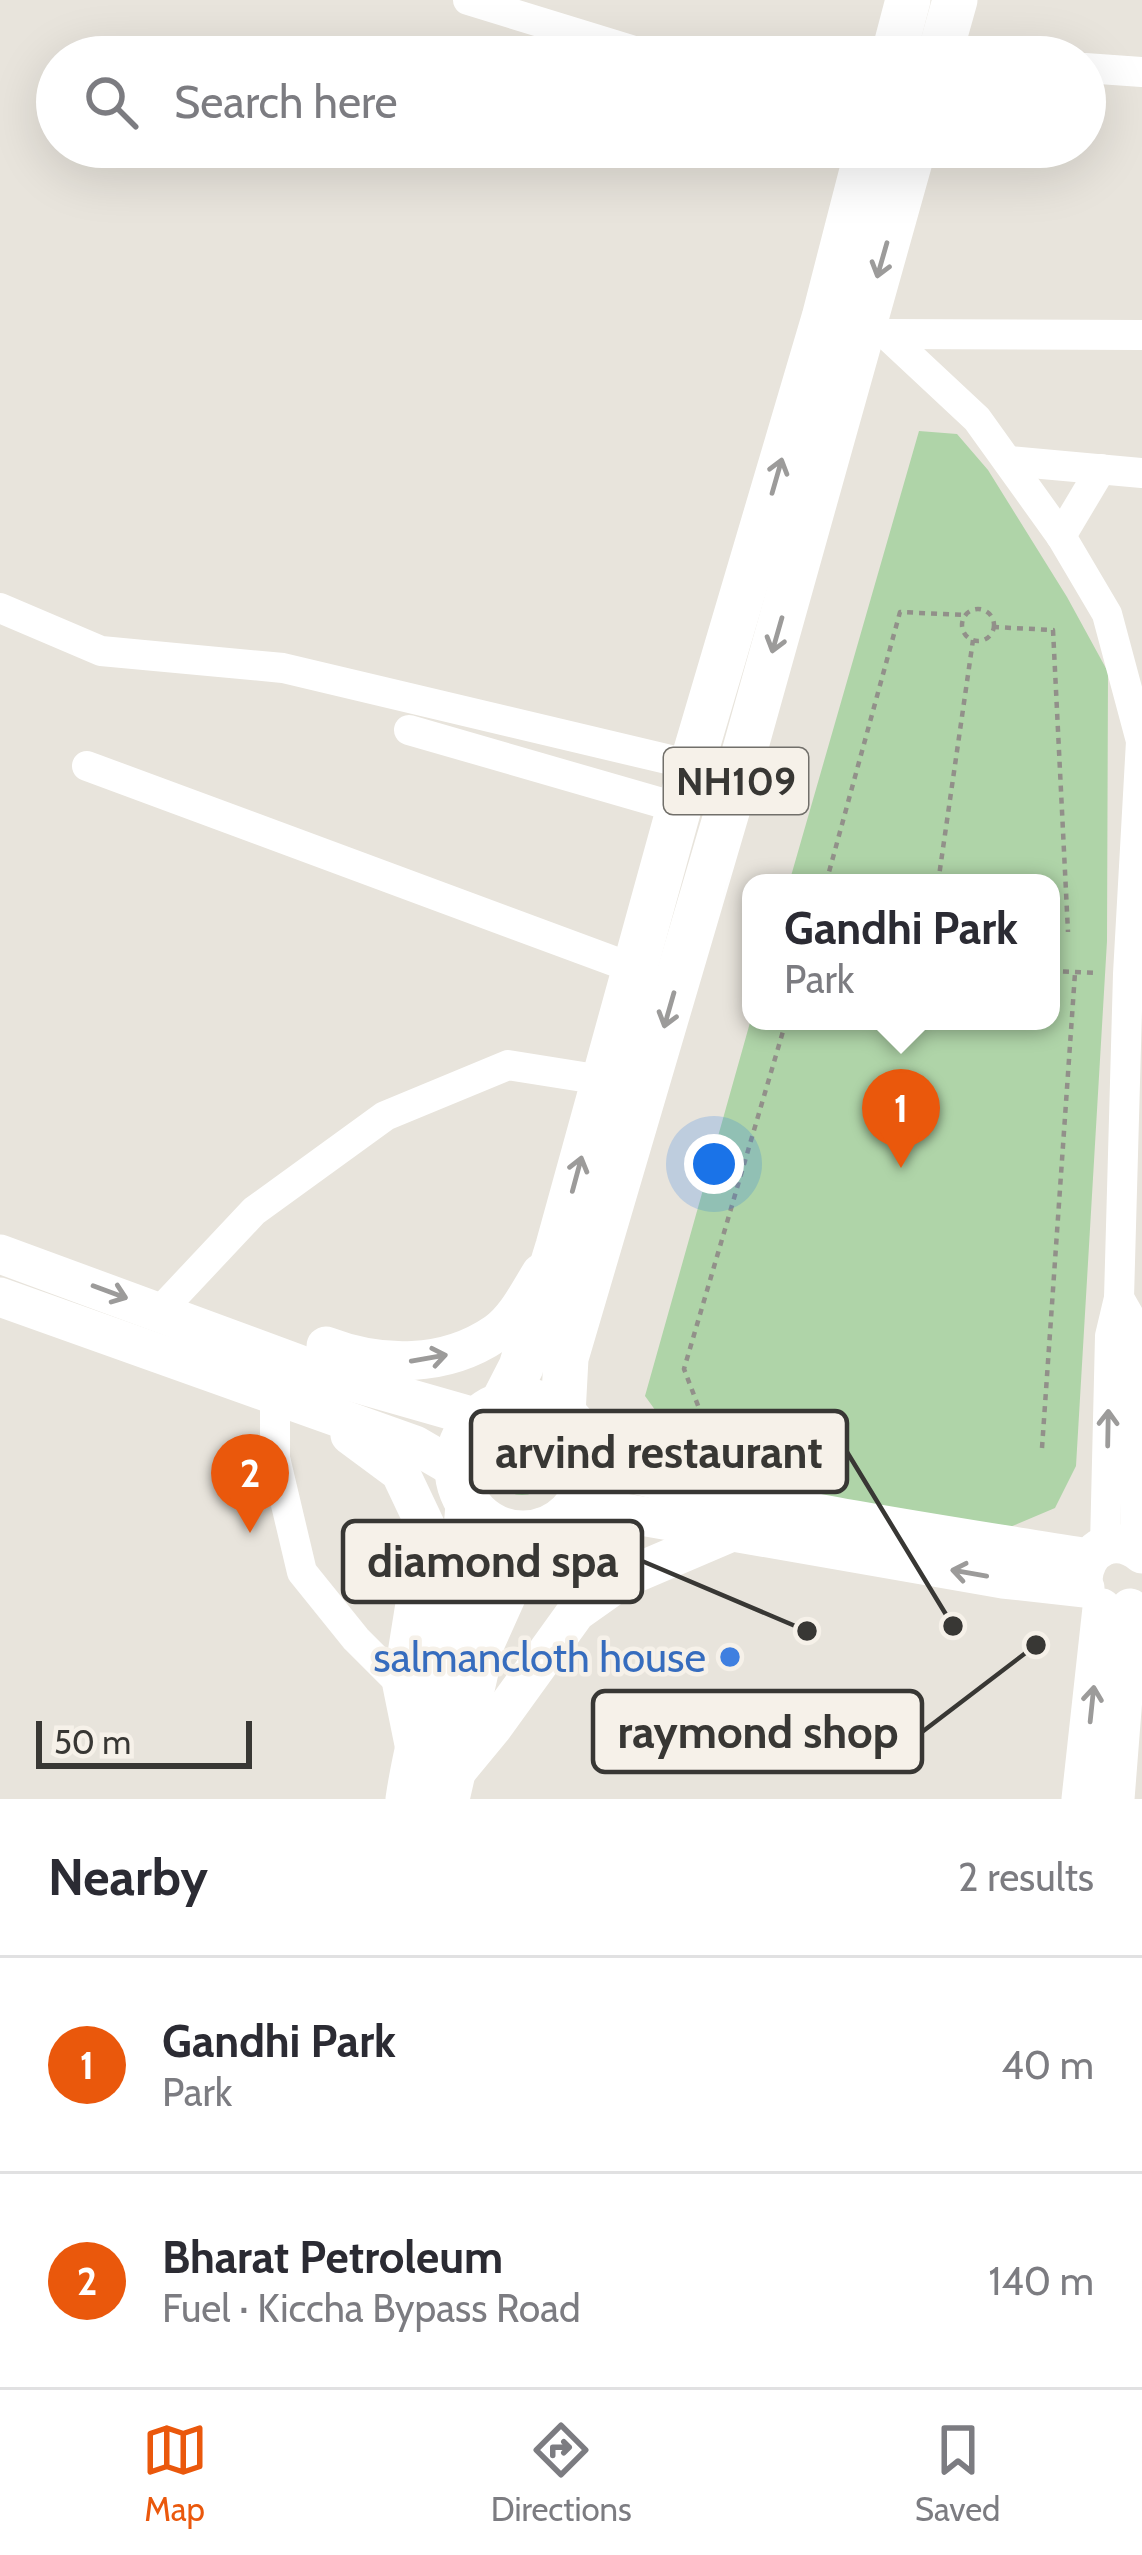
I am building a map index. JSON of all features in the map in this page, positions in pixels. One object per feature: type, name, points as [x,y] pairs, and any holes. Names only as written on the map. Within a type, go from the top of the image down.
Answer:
[{"type":"highway","points":[[899,36],[908,0]]},
{"type":"highway","points":[[953,36],[955,0]]},
{"type":"highway","name":"NH109","points":[[435,1793],[416,1749],[466,1542],[462,1440],[521,1367],[692,765],[857,327],[867,168]]},
{"type":"highway","name":"NH109","points":[[563,1414],[566,1358],[739,771],[857,327],[907,168]]},
{"type":"highway","points":[[435,1793],[483,1641],[513,1574],[570,1499],[583,1436],[563,1414],[531,1401],[490,1411]]},
{"type":"highway","points":[[463,1487],[483,1520],[522,1533],[570,1499]]},
{"type":"main road","points":[[231,1341],[312,1341],[357,1358],[417,1362],[454,1353],[496,1333],[506,1323],[558,1246]]},
{"type":"main road","points":[[0,1254],[161,1310],[231,1341],[400,1472],[427,1529],[402,1685],[416,1749]]},
{"type":"main road","points":[[0,1297],[147,1349],[281,1377],[490,1411]]},
{"type":"main road","points":[[147,1349],[161,1310]]},
{"type":"main road","points":[[318,1411],[415,1445],[463,1487]]},
{"type":"main road","points":[[570,1499],[685,1488],[777,1524],[1116,1576]]},
{"type":"main road","points":[[570,1499],[733,1532]]},
{"type":"main road","points":[[435,1793],[493,1727],[576,1612],[625,1578],[684,1550],[733,1532],[777,1524]]},
{"type":"main road","points":[[1081,1799],[1116,1576]]},
{"type":"main road","points":[[1115,1799],[1116,1576]]},
{"type":"street","points":[[468,0],[585,36]]},
{"type":"street","points":[[1106,69],[1142,72]]},
{"type":"street","points":[[857,327],[1142,335]]},
{"type":"street","points":[[857,327],[976,419],[1010,461],[1107,614],[1141,741],[1135,974],[1118,1298],[1138,1331],[1116,1576]]},
{"type":"street","points":[[1010,461],[1142,472]]},
{"type":"street","points":[[1060,536],[1101,469]]},
{"type":"street","points":[[0,608],[101,651],[283,668],[692,765]]},
{"type":"street","points":[[409,730],[679,808]]},
{"type":"street","points":[[87,766],[635,969]]},
{"type":"street","points":[[161,1310],[254,1211],[385,1116],[508,1065],[602,1081]]},
{"type":"street","points":[[281,1377],[275,1457],[302,1572],[356,1639],[402,1685]]},
{"type":"path","points":[[828,874],[900,612],[965,615],[984,610],[992,617],[993,627],[988,637],[973,640]]},
{"type":"path","points":[[965,615],[962,630],[973,640]]},
{"type":"path","points":[[993,627],[1053,630],[1068,932]]},
{"type":"path","points":[[939,874],[973,640]]},
{"type":"path","points":[[1060,971],[1135,974]]},
{"type":"path","points":[[1042,1448],[1076,973]]},
{"type":"path","points":[[783,1030],[684,1369],[701,1416],[793,1443]]},
{"type":"green space","points":[[919,431],[957,434],[988,470],[1108,672],[1107,941],[1076,1466],[1055,1508],[1003,1530],[815,1496],[714,1467],[679,1443],[645,1396],[748,1030],[1060,1030],[1060,874],[792,874]]},
{"type":"green space","points":[[522,1435],[543,1444],[552,1465],[543,1486],[522,1495],[501,1486],[492,1465],[501,1444]]},
{"type":"place","name":"Gandhi Park","points":[[901,1168]]},
{"type":"place","name":"Bharat Petroleum","points":[[250,1533]]},
{"type":"place","name":"arvind restaurant","points":[[953,1626]]},
{"type":"place","name":"diamond spa","points":[[807,1631]]},
{"type":"place","name":"raymond shop","points":[[1036,1645]]},
{"type":"place","name":"salmancloth house","points":[[730,1657]]}]
